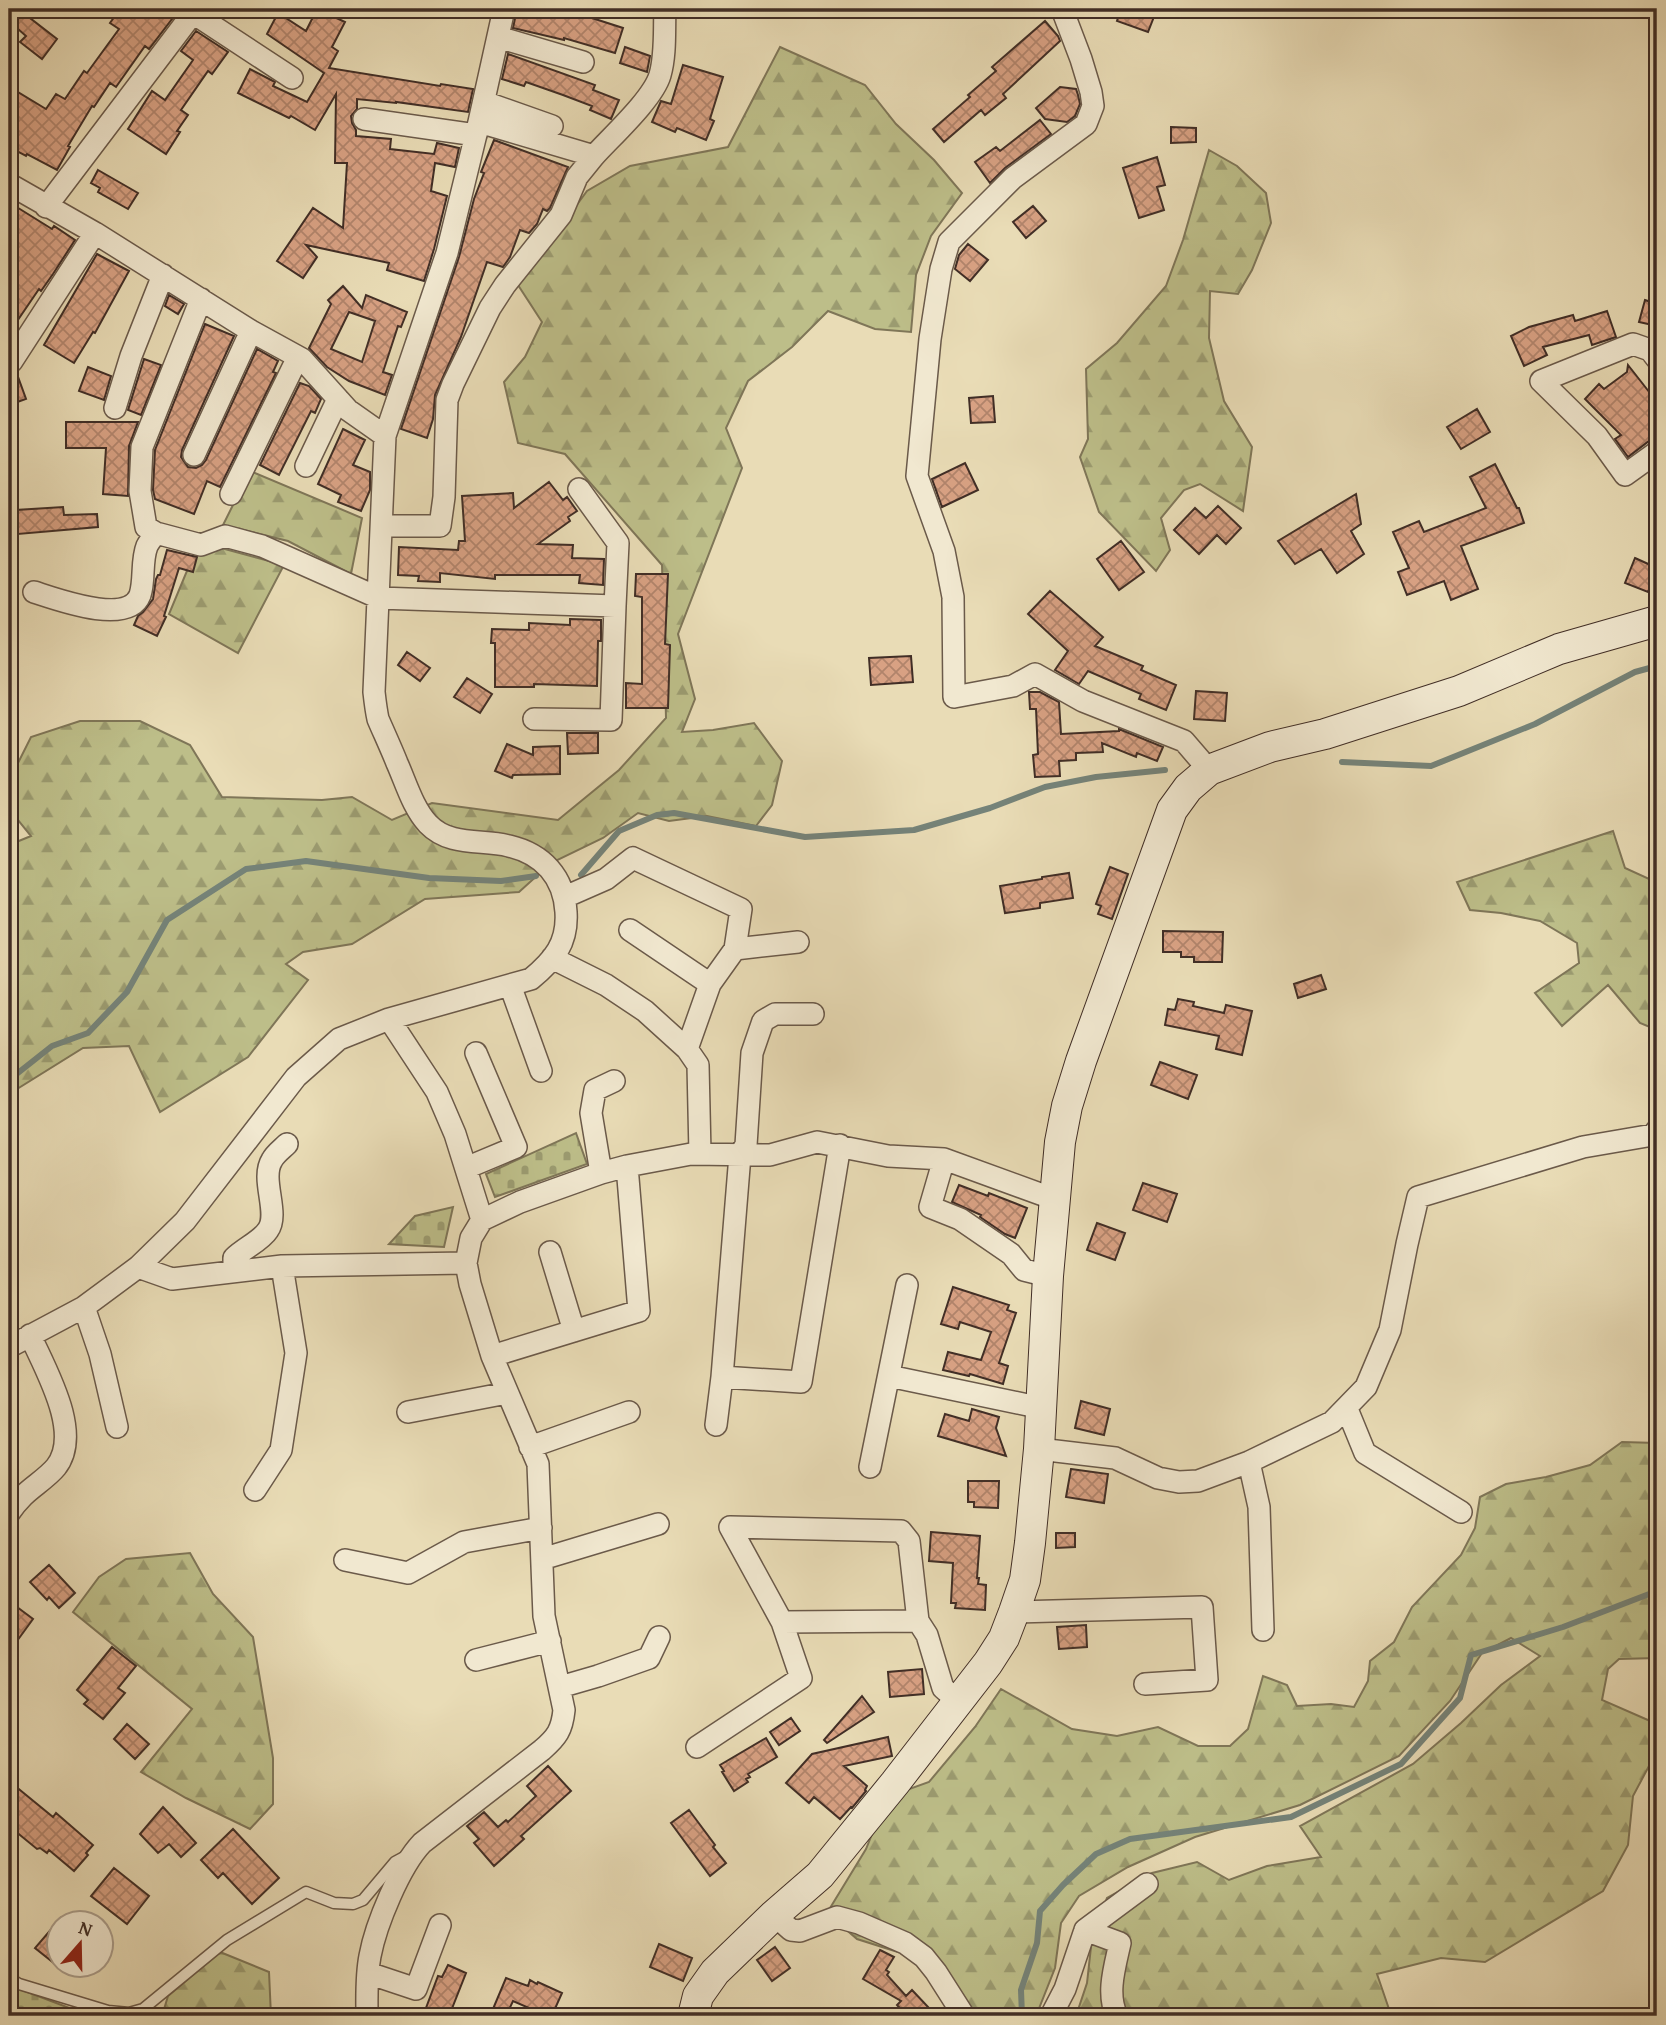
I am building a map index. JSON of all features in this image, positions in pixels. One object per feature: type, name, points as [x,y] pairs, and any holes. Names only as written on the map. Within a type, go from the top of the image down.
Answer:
[{"type":"street","points":[[9,1347],[84,1307],[138,1267],[185,1221],[296,1077],[339,1039],[389,1018],[531,979],[561,947],[567,926],[565,897],[552,869],[530,853],[508,845],[464,842],[444,835],[429,824],[414,801],[377,716],[374,692],[385,436],[447,253],[504,9]]},
{"type":"street","points":[[382,526],[440,526],[444,497],[447,400],[453,384],[490,308],[561,215],[577,177],[649,95],[659,79],[663,64],[666,9]]},
{"type":"street","points":[[1062,9],[1082,59],[1091,92],[1093,106],[1086,124],[1013,178],[949,242],[941,269],[930,339],[917,476],[944,551],[953,597],[954,697],[1013,686],[1035,674],[1083,701],[1184,741],[1209,770]]},
{"type":"street","points":[[46,207],[194,11],[292,78]]},
{"type":"street","points":[[498,37],[583,62]]},
{"type":"street","points":[[364,119],[480,120],[552,126]]},
{"type":"street","points":[[480,120],[594,156]]},
{"type":"street","points":[[11,190],[95,233],[251,331],[298,357],[348,410],[385,436]]},
{"type":"street","points":[[9,364],[95,233]]},
{"type":"street","points":[[115,408],[131,356],[163,275]]},
{"type":"street","points":[[201,299],[142,447],[140,491],[146,527],[156,533],[201,545],[225,536],[262,546],[379,598],[615,606]]},
{"type":"street","points":[[194,454],[251,331]]},
{"type":"street","points":[[1657,359],[1650,350],[1633,344],[1541,381],[1597,436],[1625,475],[1657,452]]},
{"type":"street","points":[[231,494],[298,357]]},
{"type":"street","points":[[306,466],[338,399]]},
{"type":"street","points":[[534,719],[611,720],[618,543],[579,489]]},
{"type":"street","points":[[34,592],[100,609],[123,609],[132,606],[139,596],[147,545],[156,533]]},
{"type":"street","points":[[693,2016],[698,1996],[715,1972],[820,1875],[959,1702],[1004,1638],[1025,1580],[1039,1449],[1048,1276],[1060,1142],[1070,1095],[1081,1061],[1172,810],[1188,788],[1209,770],[1270,747],[1325,734],[1459,691],[1559,649],[1657,621]]},
{"type":"street","points":[[565,897],[606,879],[634,858],[741,909],[735,949],[710,984],[687,1049]]},
{"type":"street","points":[[630,929],[710,984]]},
{"type":"street","points":[[735,949],[798,942]]},
{"type":"street","points":[[552,958],[606,985],[645,1011],[687,1049],[698,1065],[701,1154]]},
{"type":"street","points":[[510,985],[541,1071]]},
{"type":"street","points":[[716,1425],[740,1155],[746,1145],[752,1053],[763,1021],[775,1014],[813,1014]]},
{"type":"street","points":[[389,1018],[437,1092],[455,1134],[482,1220]]},
{"type":"street","points":[[466,1168],[516,1147],[476,1053]]},
{"type":"street","points":[[601,1173],[592,1113],[595,1090],[614,1081]]},
{"type":"street","points":[[1039,1449],[1115,1458],[1158,1478],[1180,1482],[1198,1481],[1249,1462],[1332,1422],[1366,1387],[1391,1330],[1418,1197],[1583,1147],[1653,1135],[1657,1130]]},
{"type":"street","points":[[367,2016],[370,1956],[390,1896],[413,1852],[556,1738],[564,1710],[544,1616],[537,1464],[492,1356],[466,1263],[471,1238],[482,1220],[520,1202],[627,1166],[691,1154],[770,1155],[817,1142],[888,1156],[944,1159],[1054,1199]]},
{"type":"street","points":[[234,1272],[234,1258],[268,1232],[272,1223],[268,1175],[271,1161],[287,1144]]},
{"type":"street","points":[[722,1377],[801,1382],[840,1145]]},
{"type":"street","points":[[944,1159],[930,1207],[960,1219],[1011,1254],[1024,1270],[1048,1276]]},
{"type":"street","points":[[492,1356],[639,1311],[627,1166]]},
{"type":"street","points":[[550,1252],[574,1331]]},
{"type":"street","points":[[138,1267],[172,1279],[282,1266],[466,1263]]},
{"type":"street","points":[[255,1490],[281,1450],[296,1353],[282,1266]]},
{"type":"street","points":[[870,1467],[907,1285]]},
{"type":"street","points":[[84,1307],[100,1354],[117,1427]]},
{"type":"street","points":[[9,1513],[21,1498],[54,1470],[66,1448],[62,1409],[30,1335]]},
{"type":"street","points":[[889,1376],[1042,1408]]},
{"type":"street","points":[[408,1412],[507,1393]]},
{"type":"street","points":[[1346,1409],[1365,1453],[1461,1512]]},
{"type":"street","points":[[530,1447],[629,1412]]},
{"type":"street","points":[[1249,1462],[1259,1507],[1263,1630]]},
{"type":"street","points":[[542,1559],[658,1524]]},
{"type":"street","points":[[696,1747],[802,1678],[782,1622],[730,1527],[901,1531],[909,1541],[918,1621],[927,1636],[943,1688],[959,1702]]},
{"type":"street","points":[[345,1560],[408,1573],[464,1542],[541,1528]]},
{"type":"street","points":[[1014,1612],[1202,1607],[1207,1679],[1145,1684]]},
{"type":"street","points":[[782,1622],[918,1621]]},
{"type":"street","points":[[560,1687],[649,1658],[659,1637]]},
{"type":"street","points":[[476,1660],[550,1641]]},
{"type":"street","points":[[1051,2016],[1065,1989],[1085,1930],[1147,1884]]},
{"type":"street","points":[[774,1915],[791,1930],[800,1931],[836,1917],[859,1923],[905,1943],[924,1957],[964,2016]]},
{"type":"street","points":[[368,1973],[416,1989],[440,1925]]},
{"type":"street","points":[[1085,1930],[1120,1943],[1111,1997],[1117,2016]]},
{"type":"lane","points":[[9,1978],[19,1984],[108,2011],[136,2011],[227,1940],[292,1900],[306,1892],[334,1903],[353,1904],[363,1900],[395,1862],[413,1852]]},
{"type":"green space","points":[[780,47],[865,85],[896,124],[934,160],[962,193],[931,236],[916,275],[911,332],[875,329],[828,311],[792,347],[748,381],[726,428],[742,468],[678,634],[695,699],[682,732],[754,723],[782,761],[772,805],[756,826],[707,816],[669,821],[638,813],[603,838],[551,863],[519,892],[425,899],[352,944],[303,952],[286,964],[308,980],[248,1057],[160,1112],[129,1046],[83,1048],[9,1094],[9,845],[31,836],[9,809],[9,781],[31,737],[80,721],[140,721],[190,745],[222,797],[322,800],[352,797],[392,820],[432,803],[558,820],[619,770],[666,718],[662,565],[565,454],[518,443],[504,382],[525,357],[542,322],[518,285],[587,191],[630,166],[728,147]]},
{"type":"green space","points":[[1209,150],[1237,166],[1266,193],[1271,223],[1252,270],[1238,294],[1210,291],[1209,338],[1224,401],[1252,447],[1243,511],[1200,484],[1184,490],[1161,518],[1170,550],[1156,571],[1099,512],[1080,457],[1088,439],[1086,369],[1117,343],[1166,286],[1183,240]]},
{"type":"green space","points":[[250,471],[362,518],[351,574],[288,541],[223,525]]},
{"type":"green space","points":[[199,542],[284,565],[238,653],[169,614]]},
{"type":"green space","points":[[1613,831],[1625,868],[1649,879],[1657,877],[1657,1030],[1640,1023],[1608,985],[1562,1026],[1535,993],[1579,963],[1577,943],[1540,921],[1470,910],[1457,882]]},
{"type":"green space","points":[[576,1133],[587,1164],[495,1197],[486,1174]]},
{"type":"green space","points":[[453,1207],[444,1247],[389,1244],[415,1216]]},
{"type":"green space","points":[[1622,1442],[1657,1443],[1657,1658],[1619,1659],[1608,1669],[1602,1700],[1657,1724],[1657,1751],[1633,1796],[1628,1845],[1603,1891],[1485,1962],[1441,1958],[1377,1974],[1389,2009],[1384,2016],[1076,2016],[1087,1983],[1092,1938],[1107,1898],[1152,1873],[1197,1862],[1229,1880],[1267,1866],[1321,1857],[1300,1826],[1413,1764],[1501,1685],[1540,1656],[1511,1638],[1482,1653],[1450,1701],[1399,1756],[1300,1805],[1195,1837],[1128,1867],[1079,1896],[1061,1923],[1055,1968],[1036,2016],[959,2016],[946,1980],[901,1953],[857,1939],[827,1913],[866,1849],[887,1797],[929,1782],[975,1727],[1001,1689],[1072,1729],[1117,1736],[1158,1727],[1198,1746],[1230,1746],[1248,1729],[1263,1676],[1287,1685],[1297,1706],[1331,1704],[1354,1707],[1368,1681],[1370,1661],[1394,1642],[1412,1607],[1461,1555],[1475,1528],[1480,1497],[1506,1484],[1590,1465]]},
{"type":"green space","points":[[190,1553],[213,1594],[253,1637],[273,1758],[273,1804],[250,1829],[186,1798],[141,1772],[192,1709],[73,1612],[99,1577],[126,1559]]},
{"type":"green space","points":[[220,1952],[269,1972],[271,2016],[162,2016],[168,1996]]},
{"type":"green space","points":[[9,1985],[72,2009],[68,2016],[9,2016]]},
{"type":"building","points":[[9,9],[38,9],[30,18],[57,39],[42,59],[20,42],[26,36],[9,21]]},
{"type":"building","points":[[120,9],[156,9],[172,19],[149,49],[145,46],[116,87],[110,83],[94,107],[92,106],[57,170],[9,147],[9,104],[16,91],[46,109],[56,94],[65,99],[119,29],[110,23]]},
{"type":"building","points":[[317,9],[345,22],[332,47],[338,51],[329,68],[473,89],[468,112],[357,99],[357,109],[351,116],[356,136],[391,139],[390,149],[434,154],[437,143],[459,148],[455,167],[435,163],[431,191],[447,196],[424,281],[387,270],[389,263],[306,245],[317,257],[303,278],[277,261],[313,208],[343,228],[347,163],[335,163],[336,94],[315,130],[291,116],[289,118],[238,93],[250,69],[275,82],[273,86],[307,102],[324,73],[267,34],[278,13],[306,31]]},
{"type":"building","points":[[517,9],[564,9],[623,28],[615,53],[564,38],[513,28]]},
{"type":"building","points":[[1121,9],[1157,9],[1148,32],[1117,21]]},
{"type":"building","points":[[1045,21],[1060,41],[1003,94],[1006,98],[985,115],[981,110],[944,142],[933,129],[996,71],[992,67]]},
{"type":"building","points":[[196,31],[228,52],[212,74],[208,71],[181,110],[188,115],[166,154],[128,129],[152,91],[165,100],[193,60],[181,51]]},
{"type":"building","points":[[625,47],[650,56],[647,72],[620,63]]},
{"type":"building","points":[[508,54],[595,85],[593,90],[619,100],[611,119],[590,110],[592,106],[563,95],[526,82],[524,86],[502,79]]},
{"type":"building","points":[[683,65],[723,77],[710,119],[714,121],[706,140],[677,128],[675,132],[652,122],[661,101],[671,104]]},
{"type":"building","points":[[1060,87],[1076,89],[1080,104],[1075,116],[1067,122],[1045,119],[1036,108]]},
{"type":"building","points":[[1040,120],[1051,134],[1005,168],[990,183],[975,162],[996,147],[1000,151]]},
{"type":"building","points":[[1171,127],[1196,128],[1196,142],[1171,143]]},
{"type":"building","points":[[494,140],[568,167],[550,208],[547,211],[543,209],[537,224],[529,233],[520,230],[510,257],[503,267],[487,262],[461,337],[435,395],[433,419],[427,438],[401,429],[459,257],[474,199],[484,173],[481,172]]},
{"type":"building","points":[[1157,157],[1165,185],[1157,187],[1164,210],[1139,218],[1123,168]]},
{"type":"building","points":[[98,170],[138,193],[128,209],[98,192],[100,188],[91,183]]},
{"type":"building","points":[[15,206],[75,240],[9,333],[9,217]]},
{"type":"building","points":[[1033,206],[1046,221],[1026,238],[1013,222]]},
{"type":"building","points":[[968,244],[988,260],[970,281],[955,269],[959,255]]},
{"type":"building","points":[[97,254],[129,271],[95,333],[93,332],[74,363],[44,345]]},
{"type":"building","points":[[343,286],[362,308],[366,295],[407,312],[401,327],[398,326],[383,372],[392,375],[385,395],[349,381],[327,367],[309,348],[331,304],[328,300]],"holes":[[[349,312],[375,321],[362,362],[331,349]]]},
{"type":"building","points":[[169,295],[184,304],[178,314],[165,306]]},
{"type":"building","points":[[1645,300],[1657,304],[1657,326],[1639,322]]},
{"type":"building","points":[[1607,311],[1616,337],[1592,345],[1589,335],[1543,347],[1547,355],[1524,366],[1511,336],[1529,327],[1573,315],[1575,321]]},
{"type":"building","points":[[205,324],[234,336],[182,450],[181,457],[188,467],[196,468],[206,460],[257,349],[278,361],[273,372],[276,373],[220,487],[207,481],[194,514],[155,499],[155,450]]},
{"type":"building","points":[[144,359],[161,365],[141,415],[128,410]]},
{"type":"building","points":[[1628,365],[1657,402],[1657,438],[1628,457],[1615,439],[1621,435],[1585,399],[1599,384],[1604,389],[1627,372]]},
{"type":"building","points":[[88,367],[111,376],[104,400],[79,391]]},
{"type":"building","points":[[17,374],[26,399],[9,405],[9,377]]},
{"type":"building","points":[[300,383],[309,386],[321,399],[315,413],[311,411],[279,475],[260,465]]},
{"type":"building","points":[[993,396],[995,422],[971,423],[969,398]]},
{"type":"building","points":[[1477,409],[1490,432],[1461,449],[1447,427]]},
{"type":"building","points":[[66,422],[138,422],[129,446],[128,496],[103,494],[106,448],[66,448]]},
{"type":"building","points":[[343,429],[365,440],[353,465],[370,472],[370,490],[361,511],[338,502],[341,495],[318,484]]},
{"type":"building","points":[[965,463],[978,490],[942,507],[932,479]]},
{"type":"building","points":[[1495,464],[1519,508],[1524,523],[1461,546],[1478,589],[1451,600],[1444,581],[1407,595],[1398,572],[1409,568],[1393,532],[1419,521],[1424,532],[1486,508],[1470,477]]},
{"type":"building","points":[[549,482],[563,500],[567,497],[577,511],[568,517],[570,521],[538,544],[573,545],[572,558],[604,559],[603,585],[579,583],[580,575],[495,575],[495,579],[440,573],[440,582],[418,581],[419,576],[398,575],[399,547],[458,550],[459,541],[465,541],[462,496],[513,493],[514,508]]},
{"type":"building","points":[[1356,494],[1361,524],[1351,531],[1364,554],[1337,573],[1321,549],[1295,564],[1278,541]]},
{"type":"building","points":[[1218,506],[1241,528],[1226,544],[1217,535],[1199,554],[1174,530],[1195,508],[1206,518]]},
{"type":"building","points":[[63,507],[64,515],[97,514],[98,527],[18,534],[16,510]]},
{"type":"building","points":[[1121,541],[1144,572],[1119,590],[1097,559]]},
{"type":"building","points":[[167,550],[197,557],[193,572],[179,568],[164,616],[166,617],[157,636],[134,625],[153,599],[156,579],[160,575]]},
{"type":"building","points":[[1635,558],[1657,568],[1657,587],[1651,584],[1648,592],[1625,583]]},
{"type":"building","points":[[636,574],[668,574],[665,644],[670,645],[668,708],[626,708],[626,683],[642,684],[642,597],[635,596]]},
{"type":"building","points":[[1050,591],[1103,637],[1095,646],[1143,666],[1141,670],[1176,685],[1166,710],[1139,699],[1141,694],[1088,671],[1079,684],[1055,670],[1068,651],[1028,614]]},
{"type":"building","points":[[570,619],[601,620],[597,686],[534,684],[534,687],[495,687],[495,643],[491,643],[492,629],[529,630],[529,623],[570,625]]},
{"type":"building","points":[[407,652],[430,668],[420,681],[398,665]]},
{"type":"building","points":[[911,656],[913,682],[871,685],[869,658]]},
{"type":"building","points":[[467,678],[492,694],[480,713],[454,697]]},
{"type":"building","points":[[1196,691],[1227,693],[1225,721],[1194,719]]},
{"type":"building","points":[[1029,692],[1040,692],[1059,702],[1061,734],[1119,729],[1163,747],[1157,761],[1137,753],[1136,757],[1102,743],[1103,752],[1076,753],[1076,760],[1059,761],[1060,776],[1035,777],[1033,755],[1038,754],[1036,709],[1030,709]]},
{"type":"building","points":[[567,733],[598,733],[598,753],[568,754]]},
{"type":"building","points":[[507,744],[533,755],[533,747],[560,746],[560,774],[513,775],[512,778],[495,771]]},
{"type":"building","points":[[1110,867],[1128,874],[1112,919],[1098,914],[1101,906],[1096,904]]},
{"type":"building","points":[[1069,873],[1073,898],[1040,903],[1040,908],[1005,913],[1000,886]]},
{"type":"building","points":[[1163,931],[1223,932],[1222,962],[1194,962],[1194,957],[1181,957],[1181,952],[1163,952]]},
{"type":"building","points":[[1321,975],[1326,989],[1298,998],[1294,984]]},
{"type":"building","points":[[1178,999],[1194,1002],[1193,1006],[1224,1013],[1226,1005],[1252,1011],[1242,1055],[1216,1049],[1219,1036],[1165,1025],[1168,1009],[1175,1010]]},
{"type":"building","points":[[1160,1062],[1197,1075],[1188,1099],[1151,1085]]},
{"type":"building","points":[[1143,1183],[1177,1194],[1167,1222],[1133,1210]]},
{"type":"building","points":[[959,1185],[1027,1208],[1015,1238],[1005,1234],[980,1217],[981,1215],[952,1202]]},
{"type":"building","points":[[1097,1223],[1125,1233],[1115,1260],[1087,1250]]},
{"type":"building","points":[[953,1287],[1009,1305],[1007,1310],[1016,1313],[999,1363],[1008,1366],[1003,1384],[970,1374],[969,1376],[943,1370],[948,1352],[981,1360],[991,1332],[960,1322],[958,1329],[941,1324]]},
{"type":"building","points":[[1081,1401],[1110,1409],[1104,1435],[1075,1428]]},
{"type":"building","points":[[972,1409],[999,1417],[996,1428],[1006,1456],[938,1436],[945,1414],[969,1421]]},
{"type":"building","points":[[1071,1469],[1108,1474],[1104,1503],[1066,1497]]},
{"type":"building","points":[[968,1481],[999,1481],[998,1508],[974,1507],[974,1502],[968,1502]]},
{"type":"building","points":[[931,1532],[980,1536],[977,1578],[978,1584],[986,1585],[985,1610],[955,1608],[956,1603],[951,1603],[953,1563],[929,1561]]},
{"type":"building","points":[[1056,1533],[1075,1533],[1075,1547],[1056,1548]]},
{"type":"building","points":[[49,1565],[75,1593],[59,1608],[30,1582]]},
{"type":"building","points":[[9,1601],[33,1619],[9,1652]]},
{"type":"building","points":[[1086,1625],[1087,1647],[1059,1649],[1057,1627]]},
{"type":"building","points":[[112,1647],[136,1666],[118,1688],[125,1693],[103,1719],[84,1704],[88,1700],[77,1690]]},
{"type":"building","points":[[922,1669],[924,1694],[890,1697],[888,1672]]},
{"type":"building","points":[[862,1696],[874,1712],[827,1743],[824,1740]]},
{"type":"building","points":[[791,1718],[800,1731],[779,1745],[770,1732]]},
{"type":"building","points":[[127,1724],[149,1744],[135,1759],[114,1739]]},
{"type":"building","points":[[888,1737],[892,1756],[844,1766],[867,1786],[866,1791],[840,1819],[814,1797],[809,1803],[786,1783],[812,1754]]},
{"type":"building","points":[[766,1738],[777,1757],[748,1774],[748,1782],[734,1791],[720,1765]]},
{"type":"building","points":[[548,1766],[571,1791],[521,1836],[524,1839],[494,1866],[474,1843],[479,1839],[467,1826],[484,1812],[498,1827],[506,1820],[508,1822],[536,1796],[527,1786]]},
{"type":"building","points":[[9,1781],[53,1817],[56,1813],[93,1845],[74,1871],[49,1850],[47,1853],[37,1849],[9,1826]]},
{"type":"building","points":[[163,1807],[196,1843],[181,1857],[169,1844],[158,1853],[140,1834]]},
{"type":"building","points":[[689,1810],[726,1863],[710,1876],[671,1823]]},
{"type":"building","points":[[233,1829],[279,1878],[252,1904],[223,1873],[218,1878],[201,1860]]},
{"type":"building","points":[[114,1868],[149,1896],[127,1924],[116,1915],[116,1910],[109,1910],[91,1896]]},
{"type":"building","points":[[46,1935],[46,1957],[35,1948]]},
{"type":"building","points":[[659,1944],[692,1958],[683,1981],[650,1967]]},
{"type":"building","points":[[775,1947],[790,1968],[772,1981],[757,1960]]},
{"type":"building","points":[[880,1950],[894,1957],[886,1970],[889,1972],[887,1975],[906,1996],[912,1990],[929,2008],[921,2016],[907,2016],[897,2005],[901,2001],[863,1979]]},
{"type":"building","points":[[448,1965],[466,1973],[449,2016],[423,2016],[438,1976],[442,1977]]},
{"type":"building","points":[[506,1978],[528,1986],[530,1980],[537,1984],[538,1982],[562,1993],[554,2011],[548,2008],[545,2015],[513,2001],[506,2016],[490,2016]]},
{"type":"waterway","points":[[1342,762],[1431,766],[1535,724],[1635,672],[1657,666]]},
{"type":"waterway","points":[[581,875],[619,831],[657,815],[674,813],[805,837],[914,830],[990,808],[1045,787],[1096,777],[1165,770]]},
{"type":"waterway","points":[[9,1080],[52,1046],[88,1033],[127,992],[167,920],[246,869],[306,861],[429,878],[501,881],[536,876]]},
{"type":"waterway","points":[[1022,2016],[1021,1990],[1037,1943],[1040,1911],[1096,1854],[1130,1839],[1291,1817],[1401,1764],[1460,1698],[1471,1655],[1563,1627],[1657,1591]]}]
